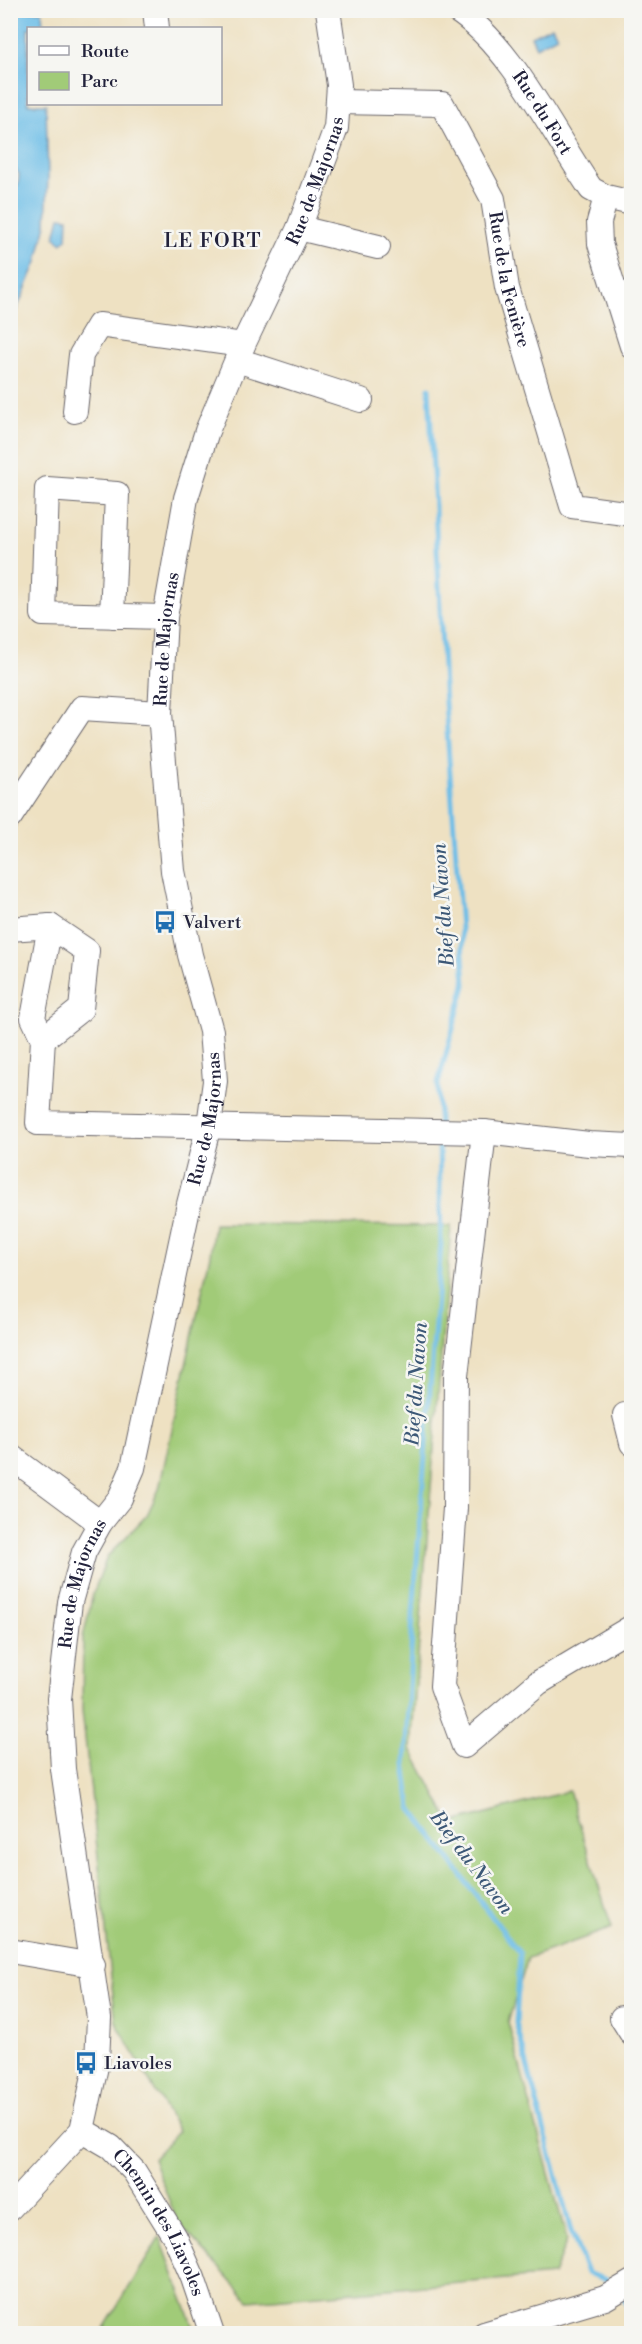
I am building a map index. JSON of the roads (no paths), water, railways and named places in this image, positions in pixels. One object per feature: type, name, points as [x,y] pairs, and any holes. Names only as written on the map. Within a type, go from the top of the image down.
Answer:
[{"type":"street","points":[[155,10],[157,27]]},
{"type":"street","name":"Rue de Majornas","points":[[82,2130],[97,2050],[99,2018],[63,1769],[59,1699],[70,1602],[84,1552],[100,1523],[120,1498],[133,1468],[189,1204],[209,1125],[215,1081],[211,1031],[190,954],[173,871],[160,713],[165,617],[186,498],[207,431],[240,353],[299,228],[336,128],[339,85],[328,10]]},
{"type":"street","name":"Rue du Fort","points":[[456,10],[465,16],[502,55],[591,189],[606,197],[632,203]]},
{"type":"street","name":"Rue de la Fenière","points":[[338,102],[442,104],[493,199],[507,288],[572,506],[632,514]]},
{"type":"street","points":[[606,197],[599,222],[600,244],[632,346]]},
{"type":"street","points":[[299,228],[378,248]]},
{"type":"street","points":[[75,411],[81,355],[99,325],[240,353],[361,400]]},
{"type":"street","points":[[112,616],[117,494],[47,489],[43,614],[112,616],[165,617]]},
{"type":"street","points":[[10,817],[82,708],[160,713]]},
{"type":"street","points":[[10,929],[50,926],[87,951],[81,1009],[44,1039]]},
{"type":"street","points":[[50,926],[33,1018],[44,1039],[38,1124],[209,1125],[484,1132],[589,1144],[632,1146]]},
{"type":"street","points":[[484,1132],[456,1376],[455,1508],[442,1686],[464,1746],[538,1683],[632,1627]]},
{"type":"street","points":[[625,1414],[632,1443]]},
{"type":"street","points":[[10,1456],[100,1523]]},
{"type":"street","points":[[10,1951],[93,1965]]},
{"type":"street","points":[[10,2208],[82,2130]]},
{"type":"street","name":"Chemin des Liavoles","points":[[82,2130],[111,2147],[134,2171],[175,2237],[193,2278],[212,2334]]},
{"type":"street","points":[[484,2334],[605,2298],[630,2283]]},
{"type":"water","points":[[11,10],[42,11],[43,27],[27,27],[27,105],[46,105],[48,177],[46,224],[37,262],[11,323],[10,233],[15,185],[18,185],[19,174],[11,163]]},
{"type":"water","points":[[552,26],[557,36],[536,47],[531,36]]},
{"type":"water","points":[[60,217],[68,218],[67,239],[61,243],[55,237]]},
{"type":"waterway","name":"Bief du Navon","points":[[429,388],[444,688],[465,985],[438,1083],[439,1126]]},
{"type":"waterway","name":"Bief du Navon","points":[[439,1138],[441,1244],[413,1614],[405,1764],[411,1808],[520,1954],[516,2023],[571,2231],[587,2273],[616,2283]]},
{"type":"waterway","name":"Bief du Navon","points":[[622,2294],[632,2315]]},
{"type":"place","name":"Valvert","points":[[165,922]]},
{"type":"place","name":"Liavoles","points":[[86,2063]]},
{"type":"district","name":"LE FORT","points":[[213,241]]}]
